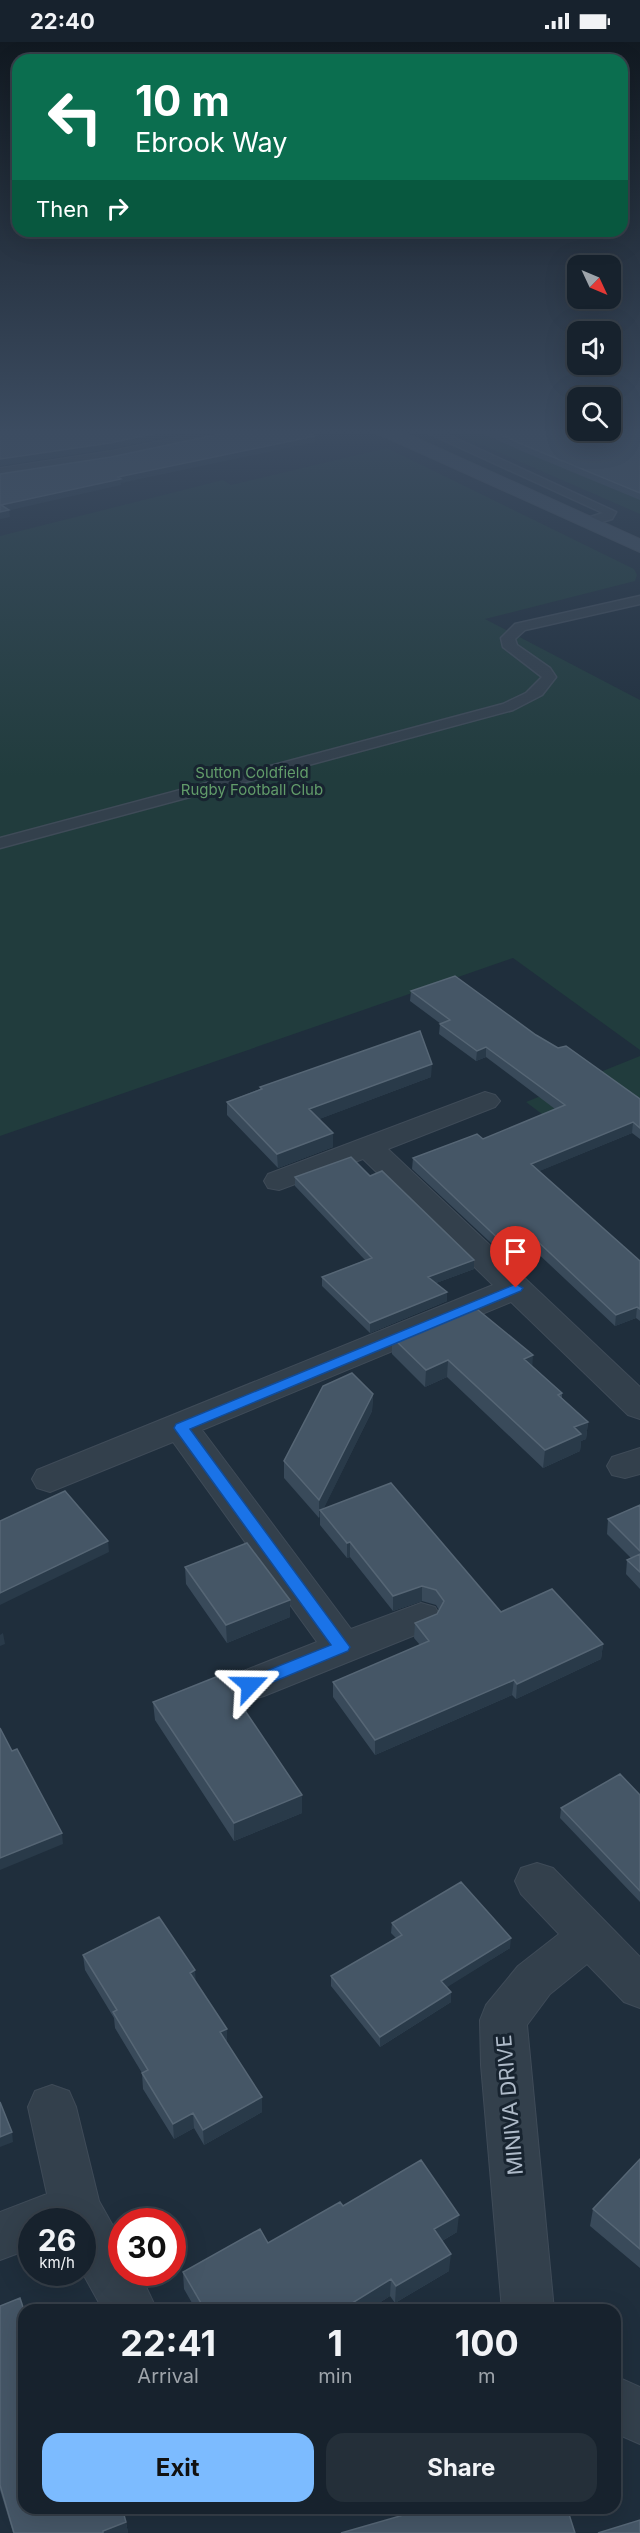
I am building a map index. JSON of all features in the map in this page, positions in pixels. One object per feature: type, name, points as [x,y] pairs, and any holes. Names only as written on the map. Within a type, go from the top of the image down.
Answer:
[{"type":"street","points":[[279,1181],[485,1101]]},
{"type":"street","points":[[368,1147],[640,1407]]},
{"type":"street","points":[[50,1479],[181,1428],[516,1288]]},
{"type":"street","points":[[181,1428],[342,1647]]},
{"type":"street","points":[[250,1685],[421,1617]]},
{"type":"street","points":[[537,1881],[640,1988]]},
{"type":"street","name":"MINIVA DRIVE","points":[[527,2304],[505,2065],[503,2020],[534,1980],[590,1936]]},
{"type":"street","points":[[48,2208],[52,2107]]},
{"type":"street","points":[[0,2236],[18,2229]]},
{"type":"street","points":[[96,2271],[126,2304]]},
{"type":"street","points":[[621,2406],[640,2416]]},
{"type":"lane","points":[[0,843],[508,707],[544,688],[549,677],[545,670],[510,647],[508,638],[520,627],[640,600]]},
{"type":"green space","name":"Sutton Coldfield Rugby Football Club","points":[[0,544],[583,544],[634,569],[637,575],[635,581],[485,619],[640,700],[640,1050],[513,958],[0,1136]]},
{"type":"green space","points":[[640,1056],[640,1104],[567,1133],[526,1102]]},
{"type":"building","points":[[455,976],[536,1035],[558,1048],[566,1046],[640,1099],[640,1128],[633,1122],[531,1164],[640,1261],[640,1309],[637,1307],[616,1315],[533,1237],[507,1247],[413,1158],[477,1134],[483,1139],[565,1105],[486,1047],[477,1051],[440,1024],[450,1020],[411,991]]},
{"type":"building","points":[[420,1031],[432,1064],[309,1109],[333,1133],[277,1154],[227,1102],[262,1089],[260,1087]]},
{"type":"building","points":[[351,1157],[370,1176],[382,1171],[474,1260],[428,1277],[447,1292],[370,1323],[322,1277],[372,1258],[295,1177]]},
{"type":"building","points":[[472,1305],[533,1355],[524,1359],[562,1393],[558,1395],[588,1422],[574,1427],[581,1434],[545,1450],[448,1360],[426,1370],[392,1337]]},
{"type":"building","points":[[352,1373],[373,1394],[319,1500],[284,1461],[323,1386]]},
{"type":"building","points":[[391,1483],[501,1612],[552,1589],[603,1644],[517,1684],[514,1680],[375,1740],[333,1682],[429,1641],[415,1623],[437,1614],[444,1601],[436,1590],[422,1586],[393,1596],[350,1542],[347,1543],[320,1510]]},
{"type":"building","points":[[65,1491],[108,1541],[0,1593],[0,1521]]},
{"type":"building","points":[[640,1505],[640,1551],[608,1519]]},
{"type":"building","points":[[247,1543],[290,1600],[226,1625],[185,1567]]},
{"type":"building","points":[[640,1554],[640,1572],[627,1560]]},
{"type":"building","points":[[221,1675],[302,1795],[234,1823],[153,1702]]},
{"type":"building","points":[[0,1728],[12,1751],[17,1749],[62,1833],[0,1858]]},
{"type":"building","points":[[620,1774],[640,1795],[640,1891],[561,1808]]},
{"type":"building","points":[[461,1882],[511,1938],[441,1981],[451,1992],[380,2037],[331,1976],[402,1935],[392,1923]]},
{"type":"building","points":[[159,1917],[195,1970],[190,1973],[227,2029],[220,2032],[262,2097],[203,2130],[193,2113],[173,2124],[142,2073],[148,2070],[113,2012],[117,2010],[83,1955]]},
{"type":"building","points":[[0,2102],[12,2132],[0,2137]]},
{"type":"building","points":[[640,2159],[640,2249],[593,2209]]},
{"type":"building","points":[[421,2160],[459,2215],[434,2229],[451,2254],[396,2286],[391,2279],[351,2304],[202,2304],[186,2277],[186,2270],[260,2229],[268,2243],[340,2202],[343,2206]]},
{"type":"building","points":[[20,2298],[22,2304],[18,2304],[18,2514],[124,2514],[126,2522],[103,2531],[103,2533],[14,2533],[0,2485],[0,2306]]},
{"type":"building","points":[[407,2514],[569,2514],[575,2533],[341,2533]]},
{"type":"building","points":[[640,2520],[640,2533],[598,2533]]},
{"type":"route","points":[[250,1685],[342,1647],[181,1428],[516,1288]]}]
